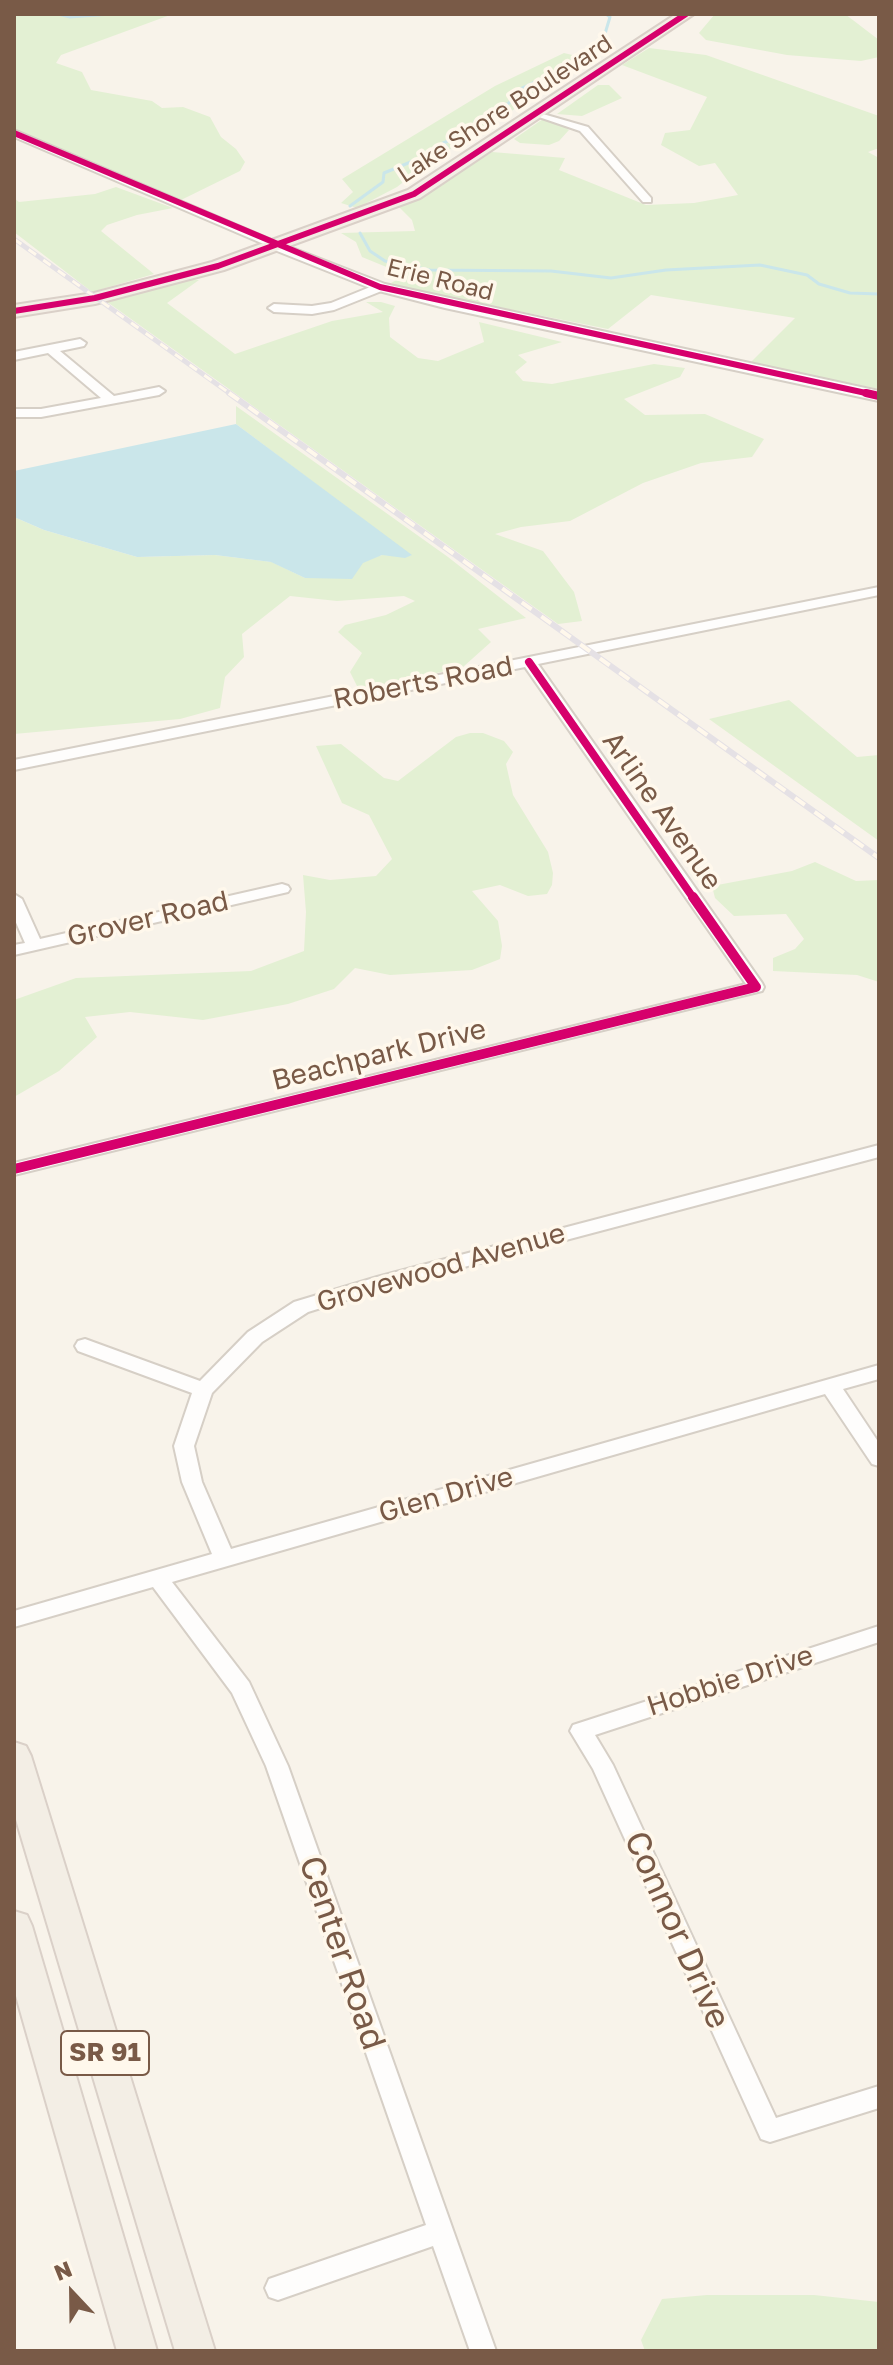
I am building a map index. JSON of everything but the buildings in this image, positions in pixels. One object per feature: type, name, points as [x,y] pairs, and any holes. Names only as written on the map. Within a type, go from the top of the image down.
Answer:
[{"type":"main road","name":"Lake Shore Boulevard","points":[[14,311],[95,298],[173,278],[277,246],[414,194],[540,114],[686,14]]},
{"type":"main road","name":"SR 91","points":[[14,1756],[195,2351]]},
{"type":"main road","name":"SR 91","points":[[14,1926],[137,2351]]},
{"type":"street","points":[[540,114],[584,129],[647,200]]},
{"type":"street","name":"Erie Road","points":[[14,133],[380,287],[879,396]]},
{"type":"street","points":[[274,308],[312,310],[334,306],[380,287]]},
{"type":"street","points":[[14,356],[80,343]]},
{"type":"street","points":[[51,349],[111,400]]},
{"type":"street","points":[[14,413],[41,413],[159,391]]},
{"type":"street","name":"Roberts Road","points":[[14,765],[879,591]]},
{"type":"street","name":"Arline Avenue","points":[[529,662],[756,987]]},
{"type":"street","name":"Grover Road","points":[[14,950],[282,889]]},
{"type":"street","points":[[14,899],[34,945]]},
{"type":"street","name":"Beachpark Drive","points":[[14,1169],[756,987]]},
{"type":"street","name":"Grovewood Avenue","points":[[224,1558],[192,1482],[184,1446],[203,1390],[255,1337],[301,1307],[392,1279],[879,1151]]},
{"type":"street","points":[[85,1346],[203,1390]]},
{"type":"street","name":"Glen Drive","points":[[14,1619],[879,1372]]},
{"type":"street","points":[[830,1386],[879,1459]]},
{"type":"street","name":"Center Road","points":[[157,1578],[241,1688],[277,1766],[483,2351]]},
{"type":"street","name":"Hobbie Drive","points":[[581,1731],[879,1634]]},
{"type":"street","name":"Connor Drive","points":[[581,1731],[602,1765],[770,2131],[879,2097]]},
{"type":"street","points":[[278,2288],[440,2232]]},
{"type":"green space","points":[[14,14],[173,14],[61,55],[56,63],[82,72],[91,90],[152,101],[162,108],[183,107],[210,117],[221,137],[236,149],[245,162],[240,171],[181,200],[14,130]]},
{"type":"green space","points":[[715,14],[845,14],[879,40],[879,57],[861,61],[787,55],[706,40],[699,33]]},
{"type":"green space","points":[[649,48],[706,55],[879,116],[879,148],[868,152],[879,158],[879,389],[750,363],[795,318],[651,295],[608,329],[404,288],[391,283],[406,275],[362,257],[356,242],[341,233],[415,231],[412,220],[398,206],[492,152],[565,158],[559,170],[646,205],[694,203],[738,195],[715,163],[699,166],[661,145],[665,133],[690,130],[707,97],[622,65]]},
{"type":"green space","points":[[564,53],[593,60],[425,165],[397,187],[357,208],[341,203],[353,192],[342,179],[495,86]]},
{"type":"green space","points":[[598,85],[609,85],[622,98],[582,116],[557,114]]},
{"type":"green space","points":[[543,119],[553,119],[569,130],[559,141],[549,145],[520,143],[514,139]]},
{"type":"green space","points":[[116,187],[173,208],[137,215],[107,225],[101,231],[154,274],[92,292],[14,232],[14,198],[19,202],[95,194]]},
{"type":"green space","points":[[182,279],[199,280],[167,303],[235,354],[332,321],[383,312],[366,302],[381,302],[395,306],[389,318],[390,337],[418,358],[438,361],[484,342],[479,322],[562,342],[518,355],[527,362],[515,372],[523,381],[552,384],[654,364],[685,368],[680,377],[624,399],[645,415],[705,414],[764,439],[752,457],[701,463],[643,483],[570,521],[521,527],[495,534],[543,551],[574,592],[582,621],[558,624],[103,299]]},
{"type":"green space","points":[[236,406],[448,557],[526,618],[478,629],[491,642],[463,667],[366,689],[357,686],[350,672],[362,653],[338,632],[345,625],[386,615],[415,601],[404,596],[337,601],[290,596],[242,634],[244,657],[225,677],[220,708],[180,719],[14,734],[14,517],[44,530],[137,557],[215,555],[272,562],[305,578],[382,555],[411,556],[236,424]]},
{"type":"green space","points":[[789,700],[857,757],[879,755],[879,841],[709,719]]},
{"type":"green space","points":[[483,733],[504,741],[513,752],[506,764],[513,795],[548,852],[553,873],[547,894],[528,896],[500,885],[472,891],[498,921],[502,946],[500,959],[472,970],[390,975],[355,968],[334,989],[288,1004],[203,1020],[130,1012],[85,1017],[97,1037],[59,1071],[14,1097],[14,1000],[76,978],[251,971],[304,951],[306,912],[303,875],[330,880],[376,876],[392,859],[369,815],[342,803],[316,746],[341,744],[384,778],[398,781],[456,737]]},
{"type":"green space","points":[[815,862],[856,881],[879,880],[879,982],[857,975],[773,971],[773,958],[795,949],[804,939],[786,914],[734,916],[715,898],[712,886],[792,871]]},
{"type":"green space","points":[[707,2295],[814,2295],[879,2302],[879,2351],[645,2351],[641,2340],[662,2299]]},
{"type":"water","points":[[236,424],[412,555],[405,558],[382,555],[363,563],[352,579],[305,578],[271,562],[215,555],[137,557],[44,530],[14,517],[14,471]]},
{"type":"waterway","points":[[58,14],[70,17],[111,14]]},
{"type":"waterway","points":[[350,206],[383,182],[384,173],[447,147],[443,143],[473,131],[475,121],[509,103],[520,89],[581,60],[604,37],[610,17],[606,14]]},
{"type":"waterway","points":[[360,233],[370,251],[385,261],[430,270],[551,271],[611,278],[666,270],[760,265],[807,275],[819,284],[850,293],[879,294]]},
{"type":"railway","points":[[14,239],[232,395]]},
{"type":"railway","points":[[229,393],[879,858]]},
{"type":"cycle path","points":[[14,311],[95,298],[218,266],[414,194],[686,14]]},
{"type":"cycle path","points":[[14,133],[380,287],[879,396]]},
{"type":"cycle path","points":[[14,1169],[756,987],[529,662]]}]
